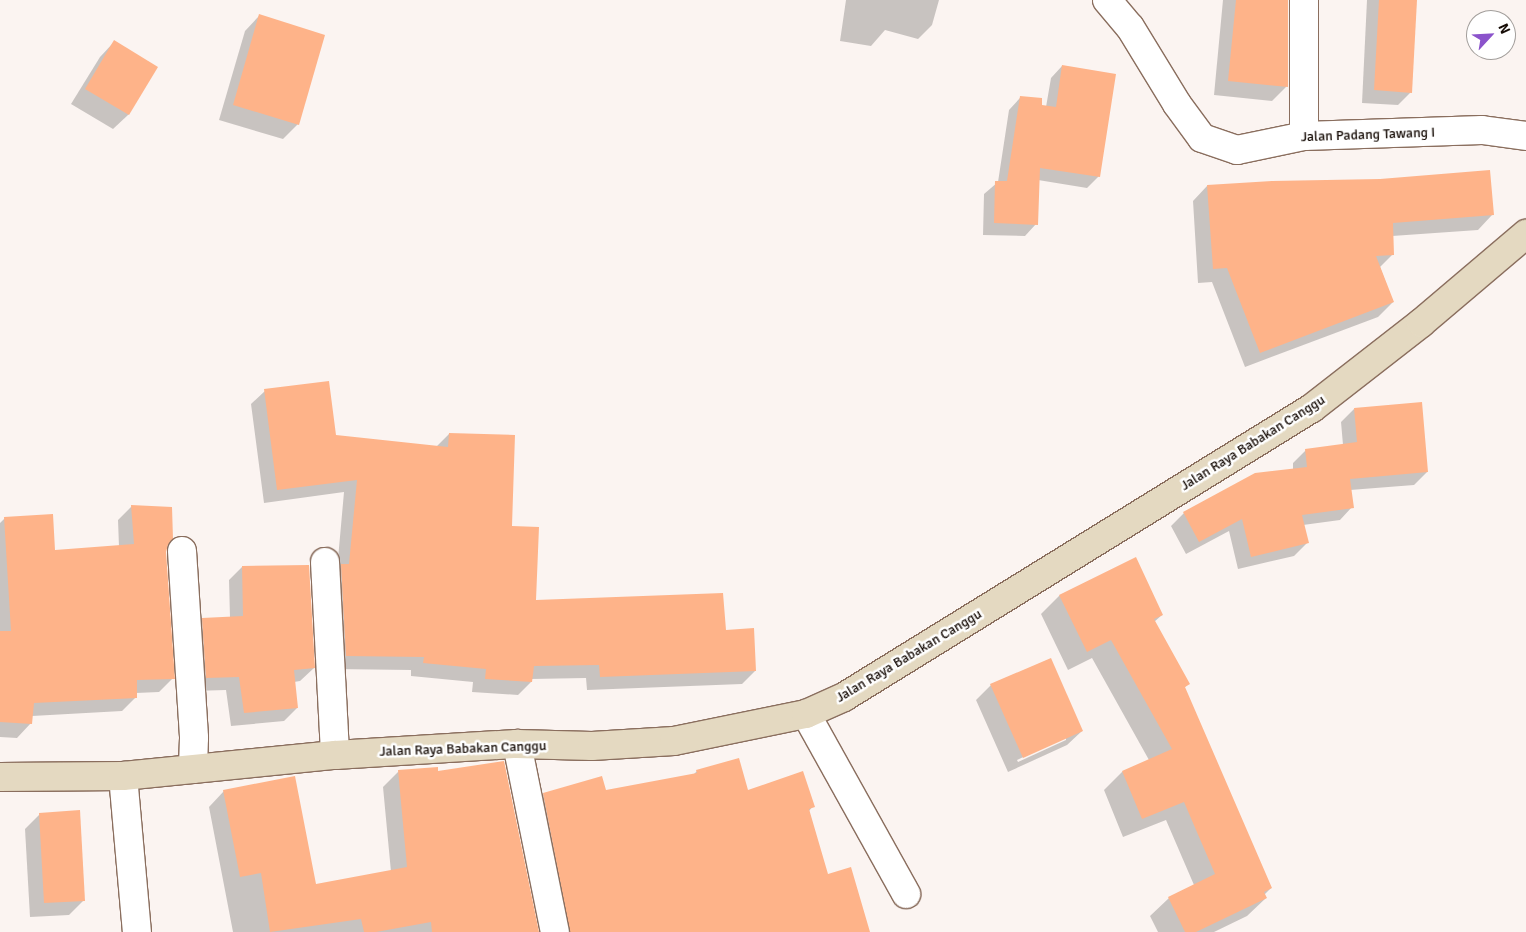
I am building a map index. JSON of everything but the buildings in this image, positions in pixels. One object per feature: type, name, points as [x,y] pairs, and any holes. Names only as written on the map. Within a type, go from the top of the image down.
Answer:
[{"type":"street","name":"Jalan Padang Tawang I","points":[[1107,0],[1130,27],[1177,104],[1202,138],[1237,150],[1304,136],[1482,130],[1526,136]]},
{"type":"street","points":[[1304,0],[1304,136]]},
{"type":"street","name":"Jalan Raya Babakan Canggu","points":[[0,777],[123,776],[335,755],[517,744],[592,746],[674,741],[806,714],[844,697],[1312,408],[1422,323],[1526,234]]},
{"type":"street","points":[[182,550],[194,738],[193,769]]},
{"type":"street","points":[[325,562],[335,755]]},
{"type":"street","points":[[806,714],[906,894]]},
{"type":"street","points":[[517,744],[555,932]]},
{"type":"street","points":[[123,776],[137,932]]}]
